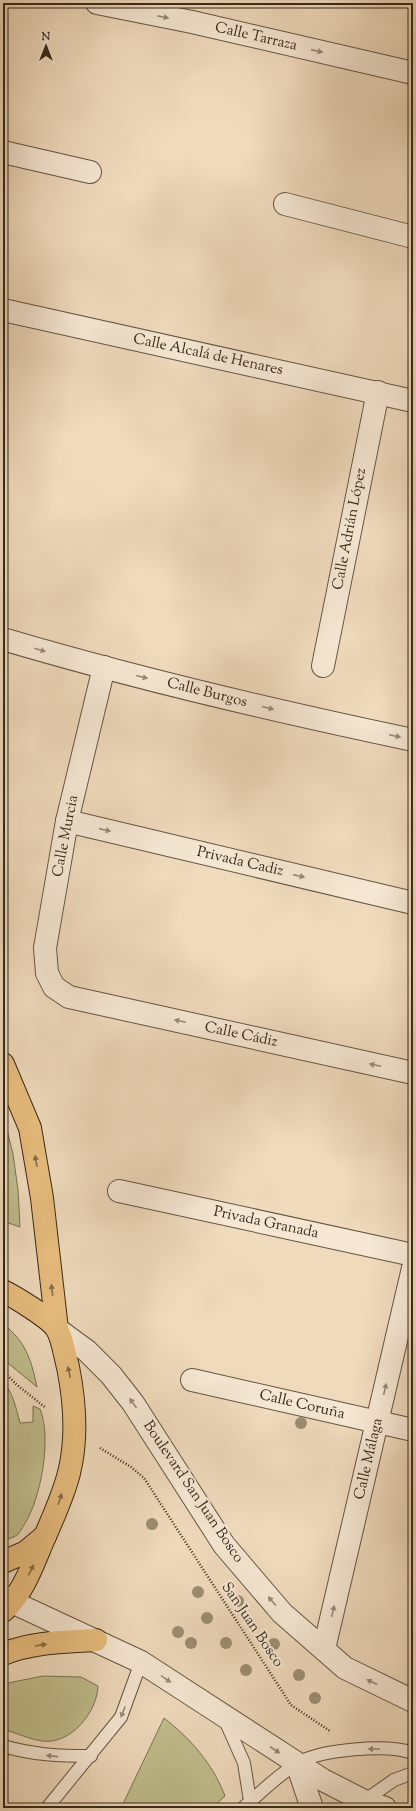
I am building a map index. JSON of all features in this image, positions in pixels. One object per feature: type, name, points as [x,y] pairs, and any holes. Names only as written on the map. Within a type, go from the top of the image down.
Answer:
[{"type":"main road","points":[[3,1064],[30,1128],[42,1198],[57,1329],[64,1351],[74,1402],[75,1431],[69,1472],[57,1510],[33,1566],[6,1603]]},
{"type":"main road","points":[[3,1291],[32,1308],[57,1329]]},
{"type":"main road","points":[[3,1562],[26,1552],[46,1536]]},
{"type":"main road","points":[[3,1654],[17,1649],[46,1644],[96,1640]]},
{"type":"street","name":"Calle Tarraza","points":[[97,3],[200,24],[413,73]]},
{"type":"street","points":[[3,152],[90,172]]},
{"type":"street","points":[[285,204],[413,237]]},
{"type":"street","name":"Calle Alcalá de Henares","points":[[3,310],[378,392],[413,401]]},
{"type":"street","name":"Calle Adrián López","points":[[323,666],[378,392]]},
{"type":"street","name":"Calle Burgos","points":[[3,639],[104,667],[310,718],[413,740]]},
{"type":"street","name":"Calle Murcia","points":[[69,997],[54,987],[47,973],[45,948],[67,821],[104,667]]},
{"type":"street","name":"Privada Cadiz","points":[[67,821],[413,903]]},
{"type":"street","name":"Calle Cádiz","points":[[69,997],[413,1073]]},
{"type":"street","name":"Privada Granada","points":[[119,1191],[413,1256]]},
{"type":"street","name":"Calle Málaga","points":[[324,1649],[413,1268]]},
{"type":"street","name":"Boulevard San Juan Bosco","points":[[57,1329],[87,1350],[111,1375],[133,1403],[224,1545],[282,1613],[345,1668],[413,1700]]},
{"type":"street","name":"Calle Coruña","points":[[192,1380],[413,1430]]},
{"type":"street","points":[[6,1603],[96,1640],[141,1662],[361,1804],[385,1808]]},
{"type":"street","points":[[297,1764],[312,1808]]},
{"type":"lane","points":[[47,1808],[91,1756],[121,1717],[141,1662]]},
{"type":"lane","points":[[224,1717],[244,1763],[248,1806]]},
{"type":"lane","points":[[3,1746],[21,1751],[54,1756],[91,1756]]},
{"type":"lane","points":[[248,1806],[297,1764],[312,1756],[357,1749],[388,1749],[413,1753]]},
{"type":"lane","points":[[361,1804],[394,1780],[413,1773]]},
{"type":"path","points":[[3,1371],[17,1386],[36,1399]]},
{"type":"path","name":"San Juan Bosco","points":[[106,1452],[131,1467],[144,1478],[291,1705],[357,1749]]},
{"type":"shaded area","points":[[3,1114],[13,1154],[18,1190],[20,1227],[3,1221]]},
{"type":"shaded area","points":[[3,1324],[22,1344],[30,1360],[37,1387],[3,1359]]},
{"type":"shaded area","points":[[3,1381],[12,1396],[20,1423],[33,1422],[33,1406],[40,1409],[45,1436],[45,1452],[40,1485],[30,1514],[18,1534],[3,1541]]},
{"type":"shaded area","points":[[43,1676],[81,1677],[98,1686],[93,1706],[87,1716],[72,1732],[63,1738],[53,1741],[37,1740],[3,1729],[3,1684]]},
{"type":"shaded area","points":[[164,1718],[183,1734],[200,1752],[220,1784],[225,1796],[212,1808],[121,1808]]},
{"type":"building","points":[[3,1751],[9,1752],[3,1776]]}]
